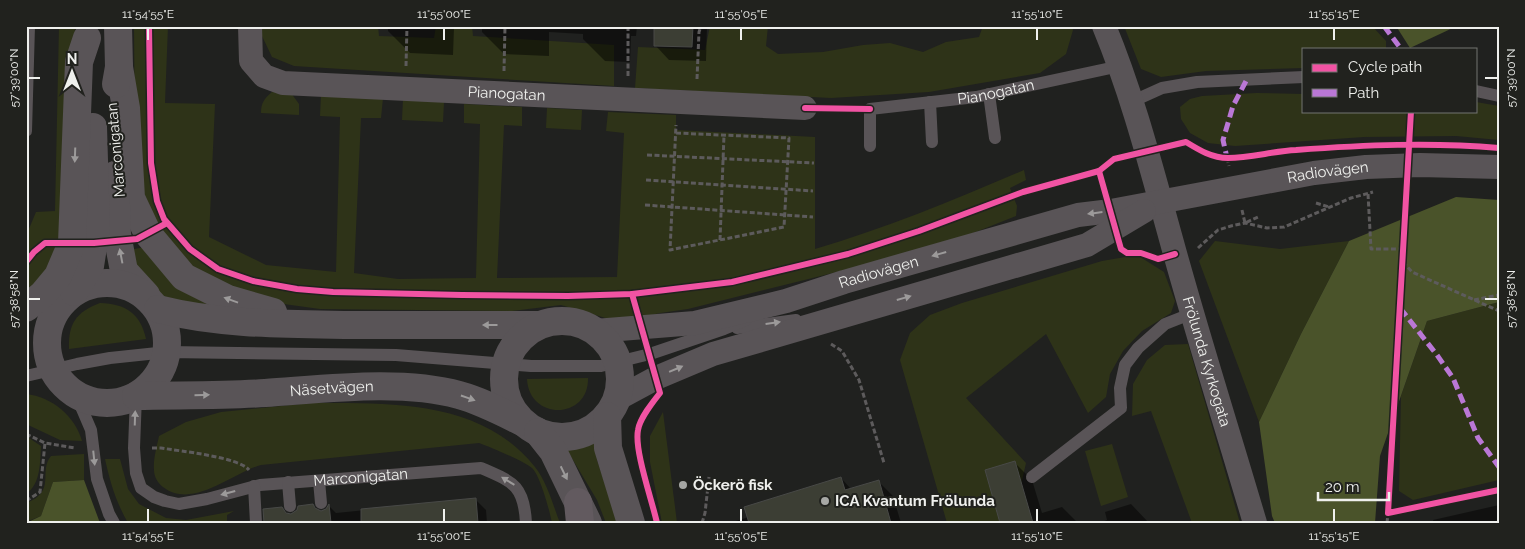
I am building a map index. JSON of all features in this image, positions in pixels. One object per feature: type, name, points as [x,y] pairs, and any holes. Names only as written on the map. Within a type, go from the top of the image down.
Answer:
[{"type":"street","name":"Marconigatan","points":[[118,26],[118,67],[113,111],[117,234],[124,271],[152,302]]},
{"type":"street","name":"Pianogatan","points":[[250,26],[251,62],[264,76],[284,82],[805,108]]},
{"type":"street","name":"Frölunda Kyrkogata","points":[[1104,26],[1120,66],[1148,151],[1175,254],[1255,523]]},
{"type":"street","name":"Marconigatan","points":[[43,360],[48,330],[53,317],[90,266],[96,228],[92,62],[86,32]]},
{"type":"street","name":"Marconigatan","points":[[26,308],[43,294],[58,276],[72,243],[79,62],[86,32]]},
{"type":"street","name":"Marconigatan","points":[[118,67],[126,108],[131,198],[148,234],[184,277],[228,300],[320,324]]},
{"type":"street","name":"Radiovägen","points":[[595,330],[695,322],[786,302],[844,282],[1069,217],[1314,173],[1366,167],[1420,165],[1499,167]]},
{"type":"street","name":"Radiovägen","points":[[612,407],[656,378],[713,354],[1087,245],[1161,201]]},
{"type":"street","points":[[26,312],[67,299],[92,284],[111,282],[130,286],[152,302],[188,317],[231,321],[320,324],[539,325]]},
{"type":"street","points":[[43,360],[67,388],[76,395],[91,401],[108,403],[136,396],[157,378],[164,366],[167,352],[167,330],[152,302]]},
{"type":"street","points":[[612,407],[596,426],[583,433],[568,437],[553,436],[530,427],[512,409],[506,395],[504,380],[510,352],[527,332],[539,325],[553,321],[568,321],[582,324],[595,330],[613,350],[618,362],[620,387],[612,407],[608,448],[631,523]]},
{"type":"street","name":"Näsetvägen","points":[[136,396],[254,394],[364,387],[421,389],[458,395],[489,405],[530,427],[553,451],[582,516]]},
{"type":"lane","points":[[26,130],[28,26]]},
{"type":"lane","name":"Pianogatan","points":[[870,146],[870,109],[990,94],[1120,66]]},
{"type":"lane","points":[[1131,102],[1162,88],[1197,82],[1302,77]]},
{"type":"lane","points":[[1478,92],[1499,96]]},
{"type":"lane","points":[[990,94],[995,138]]},
{"type":"lane","points":[[930,102],[932,142]]},
{"type":"lane","points":[[26,376],[43,360],[110,358],[167,352],[396,355],[531,366],[581,367],[618,362],[650,354],[724,329],[786,302]]},
{"type":"lane","points":[[724,329],[857,312]]},
{"type":"lane","points":[[1032,477],[1121,408],[1120,388],[1125,365],[1138,348],[1165,324],[1193,313]]},
{"type":"lane","points":[[76,395],[91,430],[97,479],[108,514],[114,523]]},
{"type":"lane","name":"Marconigatan","points":[[136,396],[134,448],[136,473],[141,488],[154,497],[178,504],[207,499],[254,486],[481,468],[509,480],[515,485],[525,503],[526,523]]},
{"type":"lane","points":[[319,481],[321,503]]},
{"type":"lane","points":[[288,482],[290,506]]},
{"type":"lane","points":[[254,486],[256,523]]},
{"type":"path","points":[[406,88],[407,26]]},
{"type":"path","points":[[503,93],[506,26]]},
{"type":"path","points":[[628,26],[628,99]]},
{"type":"path","points":[[676,133],[790,138],[784,227],[670,250],[676,133],[686,102],[701,26]]},
{"type":"path","points":[[720,240],[724,135]]},
{"type":"path","points":[[647,155],[814,163]]},
{"type":"path","points":[[1227,158],[1237,157]]},
{"type":"path","points":[[646,180],[813,191]]},
{"type":"path","points":[[1245,223],[1267,228],[1284,227],[1351,198],[1379,192]]},
{"type":"path","points":[[1368,194],[1372,248],[1404,249]]},
{"type":"path","points":[[1316,203],[1330,207]]},
{"type":"path","points":[[645,205],[721,212],[813,217]]},
{"type":"path","points":[[1175,254],[1200,247],[1218,230],[1245,223],[1258,217]]},
{"type":"path","points":[[1403,262],[1412,272],[1499,311]]},
{"type":"path","points":[[1473,300],[1499,295]]},
{"type":"path","points":[[825,342],[842,351],[859,380],[884,463]]},
{"type":"path","points":[[26,501],[40,492],[45,443]]},
{"type":"path","points":[[702,523],[709,477]]},
{"type":"path","points":[[1387,523],[1388,513]]},
{"type":"green space","points":[[59,26],[75,26],[65,230],[46,276],[26,290],[26,236],[36,212],[55,211]]},
{"type":"green space","points":[[134,26],[168,26],[165,103],[215,104],[209,237],[266,265],[336,272],[340,117],[320,116],[321,95],[383,98],[381,118],[361,118],[354,273],[398,279],[476,278],[480,124],[464,123],[464,104],[522,107],[522,126],[504,125],[497,278],[617,277],[624,133],[606,131],[608,112],[676,115],[676,130],[815,137],[815,249],[895,222],[1024,170],[1026,180],[1010,188],[1017,206],[1016,216],[958,239],[853,268],[688,309],[626,321],[609,319],[561,305],[512,311],[320,309],[269,302],[194,274],[149,216],[135,162]]},
{"type":"green space","points":[[262,26],[378,26],[379,36],[434,38],[436,26],[472,26],[473,36],[614,45],[614,86],[294,66],[272,57],[262,36]]},
{"type":"green space","points":[[710,26],[768,26],[766,46],[778,54],[823,52],[863,45],[890,43],[923,52],[946,42],[979,37],[983,26],[1072,26],[1073,30],[1066,54],[1040,73],[929,92],[831,98],[635,88],[638,47],[705,50]]},
{"type":"green space","points":[[1124,26],[1372,26],[1386,41],[1386,48],[1302,48],[1302,68],[1206,71],[1161,77],[1141,69]]},
{"type":"green space","points":[[1396,26],[1457,26],[1410,48]]},
{"type":"green space","points":[[272,92],[291,93],[299,104],[299,115],[261,113],[264,101]]},
{"type":"green space","points":[[1257,93],[1302,94],[1302,112],[1478,112],[1478,102],[1499,106],[1499,140],[1456,136],[1364,137],[1235,146],[1208,143],[1190,133],[1181,119],[1180,107],[1190,99],[1202,96]]},
{"type":"green space","points":[[403,99],[444,102],[443,122],[402,120]]},
{"type":"green space","points":[[547,108],[582,110],[581,130],[546,128]]},
{"type":"green space","points":[[1456,197],[1499,200],[1499,302],[1427,321],[1380,456],[1375,523],[1275,523],[1272,516],[1259,422],[1301,334],[1349,241]]},
{"type":"green space","points":[[1215,241],[1280,249],[1349,241],[1301,334],[1259,422],[1199,261]]},
{"type":"green space","points":[[145,247],[248,316],[167,300],[147,284],[134,266],[129,250]]},
{"type":"green space","points":[[1137,255],[1164,272],[1175,301],[1171,313],[1142,331],[1123,351],[1110,374],[1106,397],[1088,413],[1046,334],[966,398],[1026,463],[1021,485],[999,506],[999,523],[947,523],[900,360],[910,333],[930,315],[962,303],[1102,261]]},
{"type":"green space","points":[[1499,302],[1499,480],[1413,500],[1399,491],[1401,396],[1427,321]]},
{"type":"green space","points":[[100,303],[117,305],[136,316],[146,339],[69,349],[70,333],[75,320],[85,310]]},
{"type":"green space","points":[[1188,344],[1240,523],[1192,523],[1151,411],[1132,416],[1133,384],[1147,360],[1165,345]]},
{"type":"green space","points":[[588,378],[586,392],[579,402],[570,408],[559,410],[547,408],[538,402],[530,393],[527,379]]},
{"type":"green space","points":[[26,394],[45,399],[61,409],[74,424],[82,441],[60,440],[26,424]]},
{"type":"green space","points":[[311,403],[371,403],[432,409],[461,417],[488,428],[513,445],[535,467],[546,487],[560,523],[552,523],[541,486],[532,468],[515,458],[479,443],[261,465],[212,488],[187,494],[175,493],[158,482],[154,473],[154,461],[159,436],[186,422],[221,412]]},
{"type":"green space","points":[[663,412],[677,523],[662,523],[650,462],[650,436]]},
{"type":"green space","points":[[26,436],[41,446],[37,479],[35,485],[26,494]]},
{"type":"green space","points":[[596,436],[597,460],[618,523],[606,523],[597,500],[564,445]]},
{"type":"green space","points":[[1112,444],[1128,497],[1101,506],[1085,451]]},
{"type":"green space","points":[[84,454],[84,480],[53,482],[41,516],[26,522],[26,503],[41,493],[44,487],[47,462],[51,456]]},
{"type":"green space","points":[[105,459],[120,459],[128,489],[139,504],[166,518],[186,520],[234,511],[227,515],[227,523],[128,523],[114,492]]},
{"type":"green space","points":[[84,480],[100,523],[26,523],[41,516],[53,482]]},
{"type":"building","points":[[654,26],[693,26],[692,47],[654,46]]},
{"type":"building","points":[[1015,461],[1033,523],[1000,523],[985,470]]},
{"type":"building","name":"ICA Kvantum Frölunda","points":[[841,477],[845,490],[879,480],[891,523],[749,523],[744,507]]},
{"type":"building","points":[[476,498],[478,523],[361,523],[361,509]]},
{"type":"building","points":[[313,504],[315,508],[321,511],[326,509],[329,504],[331,523],[264,523],[263,509],[282,507],[286,513],[291,514],[297,510],[298,506]]},
{"type":"marked path","points":[[1384,26],[1400,48]]},
{"type":"marked path","points":[[1224,158],[1227,158],[1223,140],[1233,106],[1247,79]]},
{"type":"marked path","points":[[1400,308],[1453,378],[1478,438],[1499,467]]},
{"type":"cycle path","points":[[149,26],[151,163],[157,201],[164,219],[190,249],[218,269],[253,281],[297,289],[333,292],[462,295],[568,296],[632,294],[732,282],[848,254],[919,231],[1023,192],[1099,171],[1114,159],[1186,142],[1201,151],[1222,158],[1321,148],[1372,146],[1448,145],[1499,148]]},
{"type":"cycle path","points":[[805,108],[870,109]]},
{"type":"cycle path","points":[[1411,112],[1388,513],[1499,490]]},
{"type":"cycle path","points":[[1099,171],[1121,249],[1127,253],[1141,253],[1158,259],[1175,254]]},
{"type":"cycle path","points":[[26,262],[45,243],[94,243],[137,239],[167,223]]},
{"type":"cycle path","points":[[632,294],[660,393],[641,421],[637,439],[657,523]]},
{"type":"place","name":"Öckerö fisk","points":[[683,485]]},
{"type":"place","name":"ICA Kvantum Frölunda","points":[[825,501]]}]
